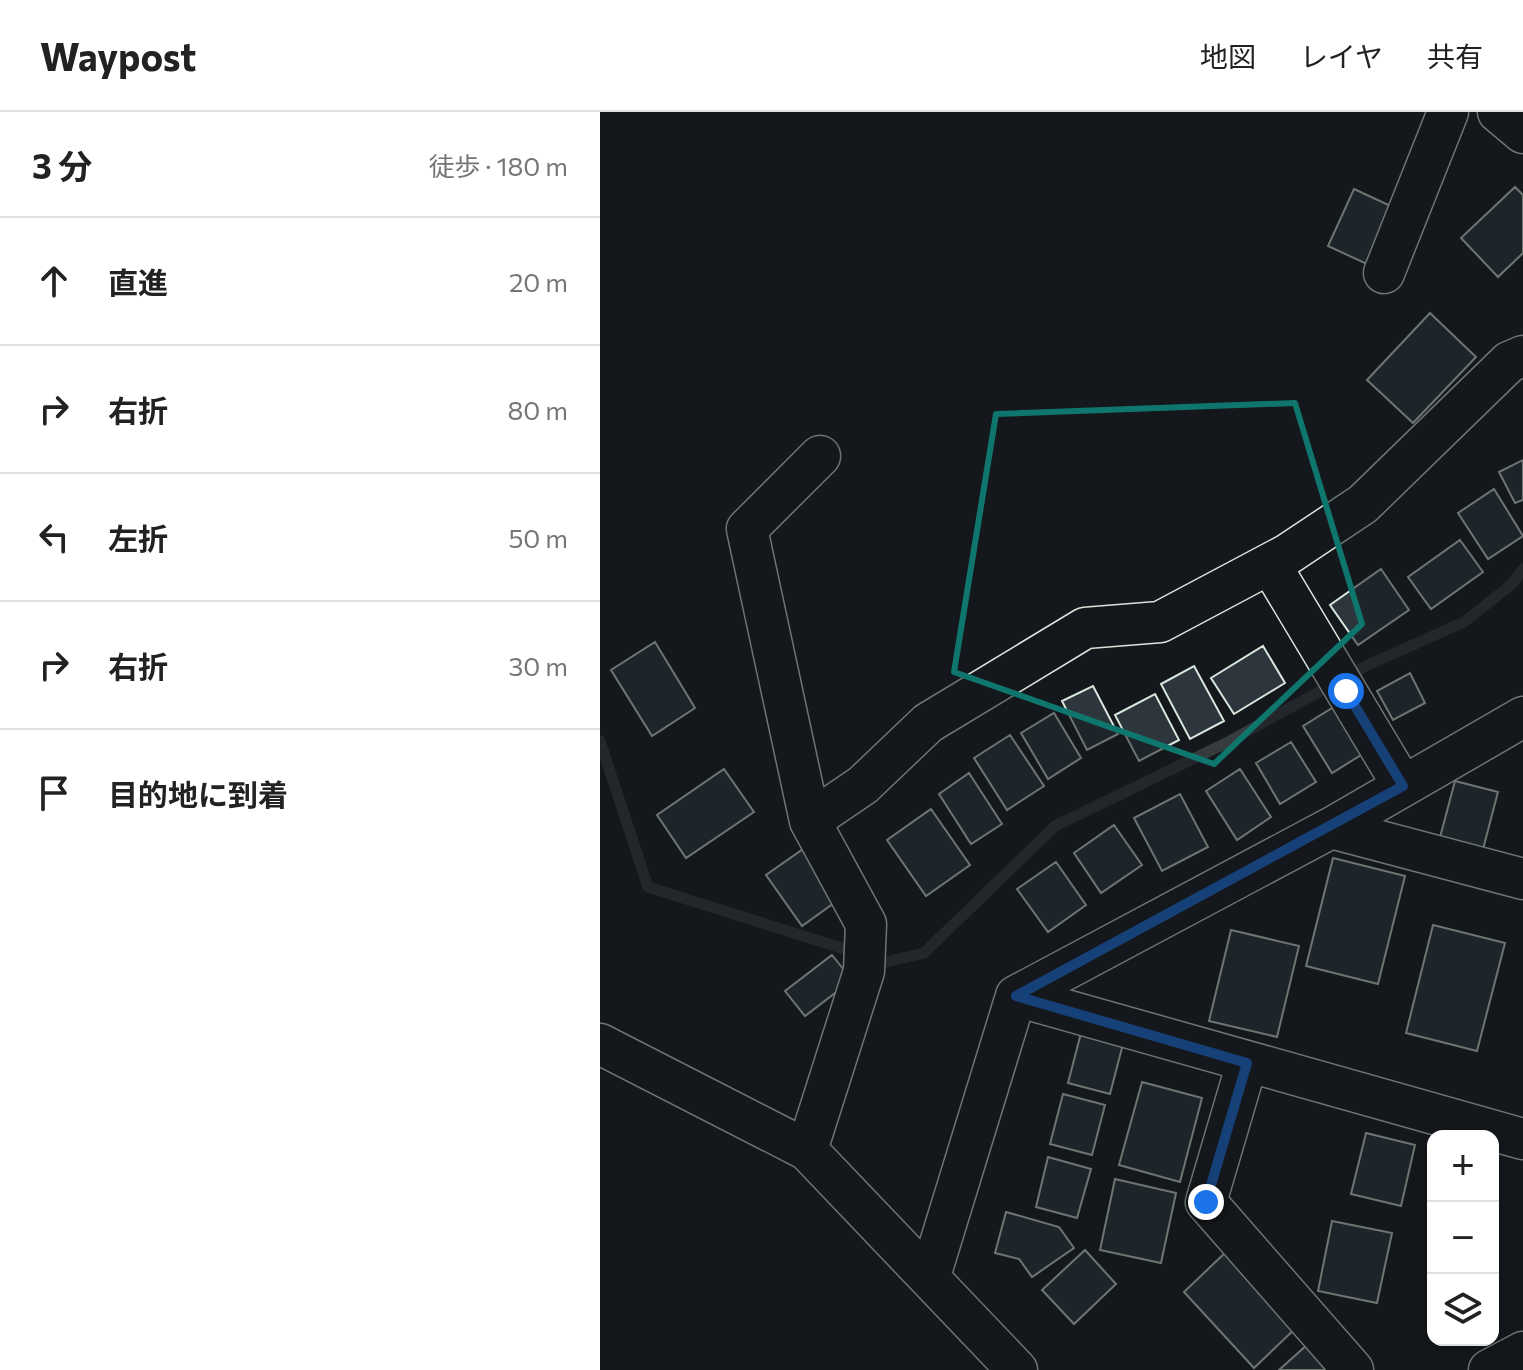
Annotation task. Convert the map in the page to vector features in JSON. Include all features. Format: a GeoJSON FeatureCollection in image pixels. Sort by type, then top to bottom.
{"type":"FeatureCollection","features":[{"type":"Feature","properties":{"kind":"street"},"geometry":{"type":"LineString","coordinates":[[1384,273],[1448,112]]}},
{"type":"Feature","properties":{"kind":"street"},"geometry":{"type":"LineString","coordinates":[[1498,112],[1523,133]]}},
{"type":"Feature","properties":{"kind":"street"},"geometry":{"type":"LineString","coordinates":[[810,821],[863,785],[928,723],[1085,628],[1160,622],[1270,564],[1363,504],[1509,362],[1523,356]]}},
{"type":"Feature","properties":{"kind":"street"},"geometry":{"type":"LineString","coordinates":[[807,1150],[864,971],[866,924],[810,821],[747,529],[820,456]]}},
{"type":"Feature","properties":{"kind":"street"},"geometry":{"type":"LineString","coordinates":[[1270,564],[1403,786]]}},
{"type":"Feature","properties":{"kind":"street"},"geometry":{"type":"LineString","coordinates":[[930,1276],[1016,996],[1331,828],[1523,717]]}},
{"type":"Feature","properties":{"kind":"street"},"geometry":{"type":"LineString","coordinates":[[1331,828],[1523,879]]}},
{"type":"Feature","properties":{"kind":"street"},"geometry":{"type":"LineString","coordinates":[[1016,996],[1523,1139]]}},
{"type":"Feature","properties":{"kind":"street"},"geometry":{"type":"LineString","coordinates":[[600,1044],[807,1150],[1017,1370]]}},
{"type":"Feature","properties":{"kind":"street"},"geometry":{"type":"LineString","coordinates":[[1247,1063],[1206,1202],[1353,1370]]}},
{"type":"Feature","properties":{"kind":"street"},"geometry":{"type":"LineString","coordinates":[[1489,1370],[1523,1352]]}},
{"type":"Feature","properties":{"kind":"highlighted area"},"geometry":{"type":"Polygon","coordinates":[[[1295,403],[1362,624],[1214,764],[954,672],[996,414],[1295,403]]]}},
{"type":"Feature","properties":{"kind":"building"},"geometry":{"type":"Polygon","coordinates":[[[1515,187],[1523,195],[1523,253],[1498,277],[1461,238],[1515,187]]]}},
{"type":"Feature","properties":{"kind":"building"},"geometry":{"type":"Polygon","coordinates":[[[1354,189],[1395,208],[1369,265],[1328,246],[1354,189]]]}},
{"type":"Feature","properties":{"kind":"building"},"geometry":{"type":"Polygon","coordinates":[[[1430,313],[1476,357],[1413,423],[1367,380],[1430,313]]]}},
{"type":"Feature","properties":{"kind":"building"},"geometry":{"type":"Polygon","coordinates":[[[1523,460],[1523,500],[1515,503],[1499,472],[1523,460]]]}},
{"type":"Feature","properties":{"kind":"building"},"geometry":{"type":"Polygon","coordinates":[[[1494,489],[1523,536],[1488,559],[1458,513],[1494,489]]]}},
{"type":"Feature","properties":{"kind":"building"},"geometry":{"type":"Polygon","coordinates":[[[1460,540],[1483,572],[1431,609],[1408,577],[1460,540]]]}},
{"type":"Feature","properties":{"kind":"building"},"geometry":{"type":"Polygon","coordinates":[[[1381,569],[1409,610],[1358,645],[1330,605],[1381,569]]]}},
{"type":"Feature","properties":{"kind":"building"},"geometry":{"type":"Polygon","coordinates":[[[655,642],[695,708],[652,736],[611,670],[655,642]]]}},
{"type":"Feature","properties":{"kind":"building"},"geometry":{"type":"Polygon","coordinates":[[[1263,646],[1285,683],[1234,714],[1211,678],[1263,646]]]}},
{"type":"Feature","properties":{"kind":"building"},"geometry":{"type":"Polygon","coordinates":[[[1194,666],[1224,721],[1190,739],[1161,684],[1194,666]]]}},
{"type":"Feature","properties":{"kind":"building"},"geometry":{"type":"Polygon","coordinates":[[[1410,673],[1425,703],[1393,720],[1377,691],[1410,673]]]}},
{"type":"Feature","properties":{"kind":"building"},"geometry":{"type":"Polygon","coordinates":[[[1093,686],[1118,734],[1087,750],[1062,701],[1093,686]]]}},
{"type":"Feature","properties":{"kind":"building"},"geometry":{"type":"Polygon","coordinates":[[[1155,694],[1179,740],[1139,761],[1115,715],[1155,694]]]}},
{"type":"Feature","properties":{"kind":"building"},"geometry":{"type":"Polygon","coordinates":[[[1337,705],[1366,752],[1332,773],[1303,726],[1337,705]]]}},
{"type":"Feature","properties":{"kind":"building"},"geometry":{"type":"Polygon","coordinates":[[[1054,713],[1081,758],[1048,779],[1021,733],[1054,713]]]}},
{"type":"Feature","properties":{"kind":"building"},"geometry":{"type":"Polygon","coordinates":[[[1010,735],[1044,786],[1007,810],[974,758],[1010,735]]]}},
{"type":"Feature","properties":{"kind":"building"},"geometry":{"type":"Polygon","coordinates":[[[1291,742],[1316,782],[1280,804],[1256,763],[1291,742]]]}},
{"type":"Feature","properties":{"kind":"building"},"geometry":{"type":"Polygon","coordinates":[[[724,769],[754,812],[686,858],[657,815],[724,769]]]}},
{"type":"Feature","properties":{"kind":"building"},"geometry":{"type":"Polygon","coordinates":[[[1240,769],[1271,817],[1237,840],[1206,791],[1240,769]]]}},
{"type":"Feature","properties":{"kind":"building"},"geometry":{"type":"Polygon","coordinates":[[[969,773],[1002,824],[971,844],[939,794],[969,773]]]}},
{"type":"Feature","properties":{"kind":"building"},"geometry":{"type":"Polygon","coordinates":[[[1455,781],[1498,792],[1482,853],[1439,841],[1455,781]]]}},
{"type":"Feature","properties":{"kind":"building"},"geometry":{"type":"Polygon","coordinates":[[[1180,794],[1208,847],[1162,871],[1134,818],[1180,794]]]}},
{"type":"Feature","properties":{"kind":"building"},"geometry":{"type":"Polygon","coordinates":[[[931,809],[970,865],[926,896],[887,840],[931,809]]]}},
{"type":"Feature","properties":{"kind":"building"},"geometry":{"type":"Polygon","coordinates":[[[1114,825],[1142,865],[1101,893],[1074,853],[1114,825]]]}},
{"type":"Feature","properties":{"kind":"building"},"geometry":{"type":"Polygon","coordinates":[[[806,847],[841,898],[802,926],[766,875],[806,847]]]}},
{"type":"Feature","properties":{"kind":"building"},"geometry":{"type":"Polygon","coordinates":[[[1333,858],[1405,876],[1378,984],[1306,966],[1333,858]]]}},
{"type":"Feature","properties":{"kind":"building"},"geometry":{"type":"Polygon","coordinates":[[[1056,862],[1086,905],[1048,932],[1017,889],[1056,862]]]}},
{"type":"Feature","properties":{"kind":"building"},"geometry":{"type":"Polygon","coordinates":[[[1433,925],[1505,943],[1477,1051],[1406,1033],[1433,925]]]}},
{"type":"Feature","properties":{"kind":"building"},"geometry":{"type":"Polygon","coordinates":[[[1231,930],[1299,946],[1277,1037],[1209,1021],[1231,930]]]}},
{"type":"Feature","properties":{"kind":"building"},"geometry":{"type":"Polygon","coordinates":[[[832,955],[852,980],[805,1016],[785,991],[832,955]]]}},
{"type":"Feature","properties":{"kind":"building"},"geometry":{"type":"Polygon","coordinates":[[[1081,1033],[1123,1044],[1110,1094],[1068,1083],[1081,1033]]]}},
{"type":"Feature","properties":{"kind":"building"},"geometry":{"type":"Polygon","coordinates":[[[1142,1082],[1202,1098],[1180,1182],[1119,1165],[1142,1082]]]}},
{"type":"Feature","properties":{"kind":"building"},"geometry":{"type":"Polygon","coordinates":[[[1063,1094],[1105,1105],[1092,1155],[1050,1144],[1063,1094]]]}},
{"type":"Feature","properties":{"kind":"building"},"geometry":{"type":"Polygon","coordinates":[[[1366,1133],[1415,1145],[1401,1206],[1351,1194],[1366,1133]]]}},
{"type":"Feature","properties":{"kind":"building"},"geometry":{"type":"Polygon","coordinates":[[[1048,1157],[1091,1169],[1077,1218],[1036,1207],[1048,1157]]]}},
{"type":"Feature","properties":{"kind":"building"},"geometry":{"type":"Polygon","coordinates":[[[1115,1179],[1176,1193],[1161,1263],[1100,1250],[1115,1179]]]}},
{"type":"Feature","properties":{"kind":"building"},"geometry":{"type":"Polygon","coordinates":[[[1006,1212],[1059,1227],[1074,1248],[1032,1277],[1019,1259],[995,1253],[1006,1212]]]}},
{"type":"Feature","properties":{"kind":"building"},"geometry":{"type":"Polygon","coordinates":[[[1332,1221],[1392,1233],[1377,1303],[1318,1291],[1332,1221]]]}},
{"type":"Feature","properties":{"kind":"building"},"geometry":{"type":"Polygon","coordinates":[[[1085,1250],[1116,1284],[1074,1324],[1042,1290],[1085,1250]]]}},
{"type":"Feature","properties":{"kind":"building"},"geometry":{"type":"Polygon","coordinates":[[[1227,1251],[1298,1326],[1254,1368],[1184,1292],[1227,1251]]]}},
{"type":"Feature","properties":{"kind":"building"},"geometry":{"type":"Polygon","coordinates":[[[1308,1344],[1331,1370],[1279,1370],[1308,1344]]]}},
{"type":"Feature","properties":{"kind":"waterway"},"geometry":{"type":"LineString","coordinates":[[600,741],[648,887],[886,962],[924,953],[1055,826],[1226,743],[1368,665],[1464,622],[1511,585],[1523,569]]}},
{"type":"Feature","properties":{"kind":"route"},"geometry":{"type":"LineString","coordinates":[[1206,1202],[1247,1063],[1016,996],[1331,828],[1403,786],[1346,691]]}}]}
